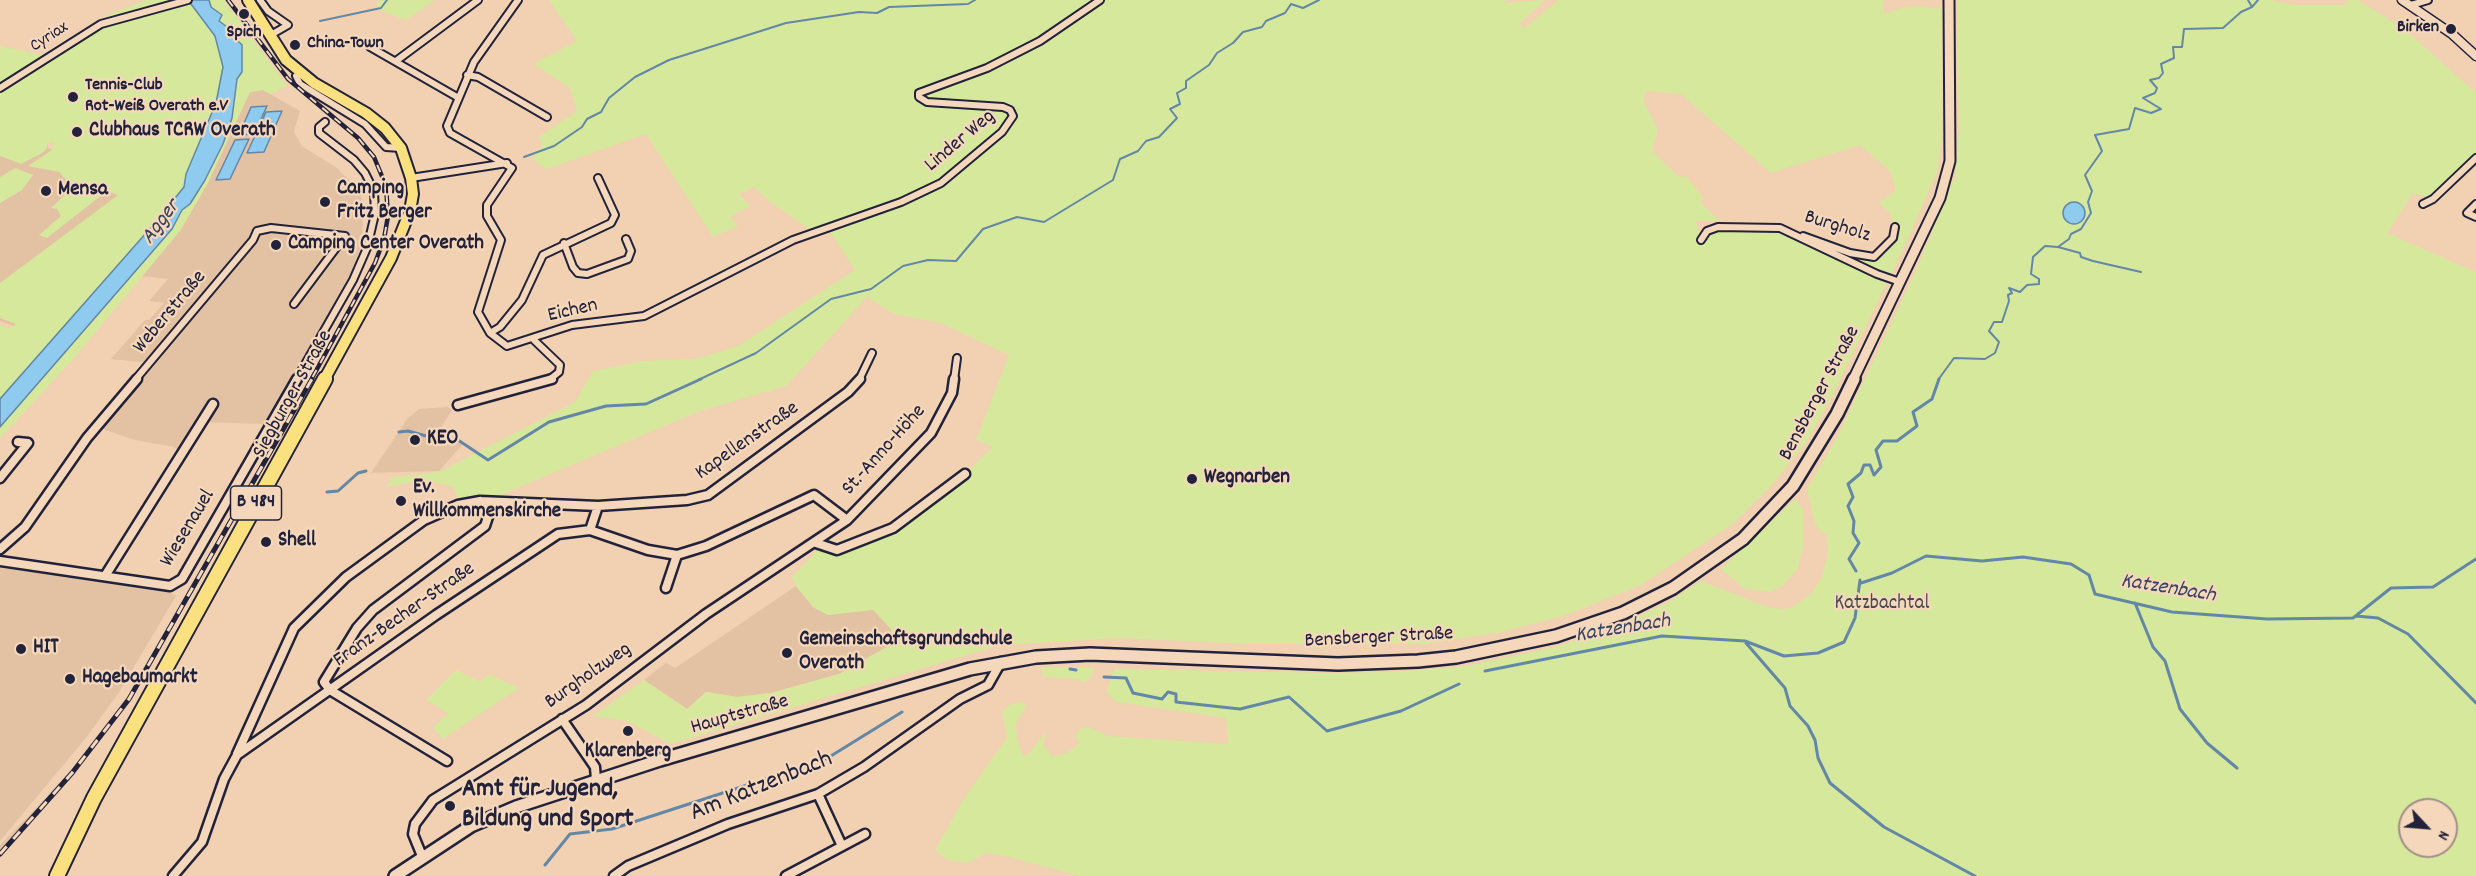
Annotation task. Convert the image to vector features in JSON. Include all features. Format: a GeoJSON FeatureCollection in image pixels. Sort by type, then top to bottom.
{"type":"FeatureCollection","features":[{"type":"Feature","properties":{"kind":"main road","name":"Siegburger Straße"},"geometry":{"type":"LineString","coordinates":[[57,876],[94,798],[391,258],[410,211],[413,194],[411,178],[401,148],[385,128],[366,113],[301,73],[286,60],[248,0]]}},
{"type":"Feature","properties":{"kind":"main road","name":"Bensberger Straße"},"geometry":{"type":"LineString","coordinates":[[1114,654],[1306,663],[1418,661],[1456,657],[1538,640],[1623,613],[1702,570],[1743,539],[1782,501],[1812,459],[1837,414],[1940,198],[1950,161],[1949,0]]}},
{"type":"Feature","properties":{"kind":"main road","name":"Hauptstraße"},"geometry":{"type":"LineString","coordinates":[[395,876],[422,856],[490,817],[596,780],[939,676],[1001,662],[1066,655],[1114,654]]}},
{"type":"Feature","properties":{"kind":"street","name":"Cyriax"},"geometry":{"type":"LineString","coordinates":[[0,88],[101,24],[163,9],[188,0]]}},
{"type":"Feature","properties":{"kind":"street"},"geometry":{"type":"LineString","coordinates":[[260,0],[268,11],[288,25],[269,36]]}},
{"type":"Feature","properties":{"kind":"street"},"geometry":{"type":"LineString","coordinates":[[396,61],[478,0]]}},
{"type":"Feature","properties":{"kind":"street"},"geometry":{"type":"LineString","coordinates":[[518,0],[467,75],[457,97],[448,130],[480,152],[505,162],[512,168],[490,198],[486,211],[501,240],[479,304],[480,319],[490,333],[500,327],[522,300],[543,255],[564,243],[605,227],[615,215],[598,178]]}},
{"type":"Feature","properties":{"kind":"street","name":"Linder Weg"},"geometry":{"type":"LineString","coordinates":[[840,224],[915,197],[941,183],[978,154],[1013,119],[1012,113],[1003,107],[927,102],[919,97],[922,90],[967,76],[1040,41],[1100,0]]}},
{"type":"Feature","properties":{"kind":"street"},"geometry":{"type":"LineString","coordinates":[[2402,0],[2452,34],[2476,56]]}},
{"type":"Feature","properties":{"kind":"street"},"geometry":{"type":"LineString","coordinates":[[2411,5],[2428,0]]}},
{"type":"Feature","properties":{"kind":"street"},"geometry":{"type":"LineString","coordinates":[[370,47],[457,97]]}},
{"type":"Feature","properties":{"kind":"street"},"geometry":{"type":"LineString","coordinates":[[301,73],[296,76],[300,84],[346,111],[373,131],[386,147],[401,148]]}},
{"type":"Feature","properties":{"kind":"street"},"geometry":{"type":"LineString","coordinates":[[467,75],[478,77],[547,117]]}},
{"type":"Feature","properties":{"kind":"street"},"geometry":{"type":"LineString","coordinates":[[338,116],[346,111]]}},
{"type":"Feature","properties":{"kind":"street","name":"Wiesenauel"},"geometry":{"type":"LineString","coordinates":[[0,561],[170,586],[182,579],[361,264],[375,214],[374,191],[365,172],[354,160],[319,133],[319,127],[325,122]]}},
{"type":"Feature","properties":{"kind":"street"},"geometry":{"type":"LineString","coordinates":[[2423,204],[2433,199],[2476,158]]}},
{"type":"Feature","properties":{"kind":"street"},"geometry":{"type":"LineString","coordinates":[[411,178],[505,162]]}},
{"type":"Feature","properties":{"kind":"street"},"geometry":{"type":"LineString","coordinates":[[2476,204],[2467,213],[2476,217]]}},
{"type":"Feature","properties":{"kind":"street","name":"Eichen"},"geometry":{"type":"LineString","coordinates":[[490,333],[507,346],[534,340],[572,326],[644,316],[793,240],[840,224]]}},
{"type":"Feature","properties":{"kind":"street","name":"Burgholz"},"geometry":{"type":"LineString","coordinates":[[1701,240],[1707,231],[1718,227],[1767,226],[1788,230],[1850,253],[1874,257],[1893,238],[1895,227]]}},
{"type":"Feature","properties":{"kind":"street","name":"Weberstraße"},"geometry":{"type":"LineString","coordinates":[[0,549],[25,527],[87,438],[254,240],[257,231],[272,228],[345,236],[294,304]]}},
{"type":"Feature","properties":{"kind":"street","name":"Burgholz"},"geometry":{"type":"LineString","coordinates":[[1788,230],[1821,249],[1900,282]]}},
{"type":"Feature","properties":{"kind":"street"},"geometry":{"type":"LineString","coordinates":[[564,243],[573,267],[578,273],[587,274],[628,259],[632,251],[626,239]]}},
{"type":"Feature","properties":{"kind":"street"},"geometry":{"type":"LineString","coordinates":[[458,405],[546,382],[553,378],[560,372],[560,365],[534,340]]}},
{"type":"Feature","properties":{"kind":"street","name":"Kapellenstraße"},"geometry":{"type":"LineString","coordinates":[[173,876],[202,842],[224,779],[237,755],[286,641],[305,614],[346,577],[424,520],[458,505],[480,501],[598,506],[687,500],[708,495],[848,392],[858,382],[872,353]]}},
{"type":"Feature","properties":{"kind":"street","name":"St.-Anno-Höhe"},"geometry":{"type":"LineString","coordinates":[[590,530],[648,550],[676,555],[706,546],[814,495],[847,520],[931,433],[952,393],[957,358]]}},
{"type":"Feature","properties":{"kind":"street"},"geometry":{"type":"LineString","coordinates":[[105,576],[213,404]]}},
{"type":"Feature","properties":{"kind":"street"},"geometry":{"type":"LineString","coordinates":[[0,478],[28,443],[18,442]]}},
{"type":"Feature","properties":{"kind":"street"},"geometry":{"type":"LineString","coordinates":[[816,543],[837,550],[893,528],[965,474]]}},
{"type":"Feature","properties":{"kind":"street"},"geometry":{"type":"LineString","coordinates":[[237,755],[330,690],[324,682],[357,628],[373,610],[485,526],[488,517],[480,501]]}},
{"type":"Feature","properties":{"kind":"street"},"geometry":{"type":"LineString","coordinates":[[590,530],[598,506]]}},
{"type":"Feature","properties":{"kind":"street","name":"Burgholzweg"},"geometry":{"type":"LineString","coordinates":[[422,856],[413,834],[415,824],[425,807],[616,683],[706,615],[847,520]]}},
{"type":"Feature","properties":{"kind":"street","name":"Franz-Becher-Straße"},"geometry":{"type":"LineString","coordinates":[[447,761],[330,690],[537,546],[558,534],[590,530]]}},
{"type":"Feature","properties":{"kind":"street"},"geometry":{"type":"LineString","coordinates":[[666,588],[676,555]]}},
{"type":"Feature","properties":{"kind":"street","name":"Am Katzenbach"},"geometry":{"type":"LineString","coordinates":[[614,876],[628,866],[728,824],[818,794],[864,767],[960,699],[988,685],[1001,662]]}},
{"type":"Feature","properties":{"kind":"street"},"geometry":{"type":"LineString","coordinates":[[562,719],[595,767],[596,780]]}},
{"type":"Feature","properties":{"kind":"street"},"geometry":{"type":"LineString","coordinates":[[818,794],[842,846]]}},
{"type":"Feature","properties":{"kind":"street"},"geometry":{"type":"LineString","coordinates":[[786,876],[865,834]]}},
{"type":"Feature","properties":{"kind":"shaded area"},"geometry":{"type":"Polygon","coordinates":[[[263,90],[300,111],[294,132],[302,146],[337,168],[361,192],[363,225],[360,249],[350,274],[269,424],[196,422],[178,450],[174,447],[135,440],[96,427],[148,363],[111,359],[145,320],[149,320],[164,303],[149,301],[168,279],[132,275],[194,198],[198,200],[250,92],[263,90]]]}},
{"type":"Feature","properties":{"kind":"shaded area"},"geometry":{"type":"Polygon","coordinates":[[[47,144],[48,148],[68,155],[140,169],[34,333],[0,321],[0,155],[47,144]]]}},
{"type":"Feature","properties":{"kind":"shaded area","name":"KEO"},"geometry":{"type":"Polygon","coordinates":[[[448,407],[452,410],[434,438],[451,442],[458,440],[462,445],[439,471],[371,473],[408,418],[419,409],[448,407]]]}},
{"type":"Feature","properties":{"kind":"shaded area"},"geometry":{"type":"Polygon","coordinates":[[[0,568],[163,588],[176,596],[118,694],[85,739],[0,841],[0,568]]]}},
{"type":"Feature","properties":{"kind":"shaded area","name":"Gemeinschaftsgrundschule Overath"},"geometry":{"type":"Polygon","coordinates":[[[796,586],[813,607],[828,615],[873,609],[891,629],[894,643],[839,674],[771,693],[737,697],[706,692],[687,709],[644,680],[666,663],[675,668],[796,586]]]}},
{"type":"Feature","properties":{"kind":"shaded area"},"geometry":{"type":"Polygon","coordinates":[[[46,798],[50,799],[0,858],[0,845],[46,798]]]}},
{"type":"Feature","properties":{"kind":"green space"},"geometry":{"type":"Polygon","coordinates":[[[145,0],[224,0],[287,86],[271,94],[263,90],[250,92],[208,183],[180,231],[75,357],[0,438],[0,325],[10,328],[16,324],[0,318],[0,283],[118,195],[107,191],[47,238],[39,235],[61,216],[57,209],[51,208],[67,193],[67,181],[59,172],[28,166],[52,150],[54,142],[47,144],[47,148],[42,153],[21,164],[0,156],[0,90],[103,24],[159,12],[185,2],[128,13],[93,26],[0,85],[0,46],[43,55],[109,15],[145,0]]]}},
{"type":"Feature","properties":{"kind":"green space"},"geometry":{"type":"Polygon","coordinates":[[[381,0],[435,0],[406,20],[381,11],[376,4],[381,0]]]}},
{"type":"Feature","properties":{"kind":"green space"},"geometry":{"type":"Polygon","coordinates":[[[549,0],[1508,0],[1502,3],[1544,1],[1519,24],[1524,28],[1559,0],[1883,0],[1884,14],[1901,8],[1919,6],[1941,9],[1941,143],[1937,172],[1903,250],[1828,404],[1805,444],[1771,486],[1734,523],[1641,585],[1563,616],[1501,632],[1425,644],[1249,644],[1120,638],[1000,645],[671,744],[627,721],[593,716],[644,680],[687,709],[706,692],[737,697],[771,693],[839,674],[894,643],[891,629],[873,610],[828,615],[813,607],[796,586],[792,577],[819,549],[855,536],[868,538],[893,528],[965,474],[993,447],[976,440],[1009,355],[941,323],[894,314],[867,297],[786,386],[700,411],[498,496],[468,496],[458,499],[454,487],[423,480],[386,487],[393,477],[439,472],[575,402],[593,371],[643,361],[695,359],[738,346],[855,270],[827,227],[812,231],[769,201],[754,187],[739,194],[750,206],[730,217],[738,226],[713,237],[646,134],[547,169],[532,159],[542,145],[539,137],[577,111],[570,88],[533,64],[577,41],[549,0]],[[1645,91],[1644,102],[1658,130],[1652,151],[1678,176],[1687,177],[1704,199],[1699,202],[1720,221],[1696,221],[1701,239],[1703,235],[1718,227],[1767,227],[1874,257],[1884,249],[1895,227],[1889,212],[1879,203],[1896,190],[1890,171],[1860,145],[1771,173],[1681,94],[1645,91]]]}},
{"type":"Feature","properties":{"kind":"green space","name":"Katzbachtal"},"geometry":{"type":"Polygon","coordinates":[[[1957,0],[2271,0],[2294,5],[2345,5],[2349,0],[2358,0],[2403,28],[2476,93],[2476,158],[2433,199],[2413,193],[2387,233],[2476,272],[2476,876],[1080,876],[986,853],[967,863],[948,860],[935,850],[963,800],[1007,738],[1002,711],[1013,703],[1024,702],[1026,707],[1016,723],[1017,739],[1023,755],[1028,755],[1046,731],[1043,746],[1053,756],[1065,754],[1078,745],[1079,741],[1075,736],[1080,729],[1088,727],[1108,736],[1228,744],[1226,718],[1116,702],[1106,692],[1114,669],[1330,673],[1393,672],[1468,666],[1559,646],[1616,627],[1667,603],[1701,581],[1770,608],[1785,609],[1795,606],[1812,593],[1822,576],[1828,554],[1827,535],[1819,530],[1815,523],[1807,489],[1839,434],[1915,273],[1955,177],[1959,130],[1957,0]]]}},
{"type":"Feature","properties":{"kind":"green space"},"geometry":{"type":"Polygon","coordinates":[[[15,168],[33,175],[22,190],[0,203],[0,177],[15,168]]]}},
{"type":"Feature","properties":{"kind":"green space"},"geometry":{"type":"Polygon","coordinates":[[[1795,499],[1803,509],[1803,547],[1798,568],[1783,586],[1768,592],[1745,589],[1721,569],[1795,499]]]}},
{"type":"Feature","properties":{"kind":"green space"},"geometry":{"type":"Polygon","coordinates":[[[1042,667],[1094,668],[1091,678],[1083,682],[1075,679],[1043,677],[1042,667]]]}},
{"type":"Feature","properties":{"kind":"green space"},"geometry":{"type":"Polygon","coordinates":[[[456,670],[480,682],[488,674],[519,688],[443,739],[433,728],[448,713],[426,700],[456,670]]]}},
{"type":"Feature","properties":{"kind":"water","name":"Agger"},"geometry":{"type":"Polygon","coordinates":[[[184,0],[209,0],[211,7],[222,15],[219,21],[230,29],[230,33],[242,45],[242,72],[237,79],[232,118],[223,144],[205,180],[190,204],[182,210],[172,229],[0,427],[0,399],[184,187],[186,174],[216,103],[223,67],[215,36],[191,4],[184,0]]]}},
{"type":"Feature","properties":{"kind":"water"},"geometry":{"type":"Polygon","coordinates":[[[267,106],[254,134],[239,135],[251,107],[267,106]]]}},
{"type":"Feature","properties":{"kind":"water"},"geometry":{"type":"Polygon","coordinates":[[[282,111],[264,152],[247,153],[266,112],[282,111]]]}},
{"type":"Feature","properties":{"kind":"water"},"geometry":{"type":"Polygon","coordinates":[[[249,139],[230,179],[216,180],[235,140],[249,139]]]}},
{"type":"Feature","properties":{"kind":"water"},"geometry":{"type":"Polygon","coordinates":[[[2074,202],[2082,205],[2085,213],[2082,221],[2074,224],[2066,221],[2063,213],[2066,205],[2074,202]]]}},
{"type":"Feature","properties":{"kind":"waterway"},"geometry":{"type":"LineString","coordinates":[[320,21],[381,8],[387,0]]}},
{"type":"Feature","properties":{"kind":"waterway"},"geometry":{"type":"LineString","coordinates":[[524,157],[554,146],[582,127],[587,119],[601,112],[609,98],[635,77],[669,60],[786,23],[859,12],[877,13],[889,7],[968,4],[975,0]]}},
{"type":"Feature","properties":{"kind":"waterway"},"geometry":{"type":"LineString","coordinates":[[698,380],[756,353],[831,299],[871,289],[903,266],[928,260],[956,261],[983,229],[1017,217],[1044,222],[1113,180],[1120,159],[1138,151],[1146,141],[1159,137],[1177,118],[1170,109],[1180,104],[1177,93],[1186,88],[1186,81],[1209,65],[1217,53],[1233,43],[1243,32],[1262,27],[1266,21],[1285,13],[1291,4],[1303,8],[1319,0]]}},
{"type":"Feature","properties":{"kind":"waterway","name":"Katzenbach"},"geometry":{"type":"LineString","coordinates":[[2248,0],[2252,7]]}},
{"type":"Feature","properties":{"kind":"waterway"},"geometry":{"type":"LineString","coordinates":[[2252,7],[2258,0]]}},
{"type":"Feature","properties":{"kind":"waterway","name":"Katzenbach"},"geometry":{"type":"LineString","coordinates":[[2058,247],[2069,239],[2071,234],[2081,229],[2091,213],[2088,202],[2092,191],[2085,175],[2102,151],[2095,135],[2129,129],[2135,108],[2151,113],[2161,109],[2143,98],[2155,93],[2157,88],[2150,80],[2159,78],[2163,73],[2161,64],[2174,58],[2173,47],[2182,47],[2184,29],[2223,28],[2241,12],[2252,7]]}},
{"type":"Feature","properties":{"kind":"waterway","name":"Katzenbach"},"geometry":{"type":"LineString","coordinates":[[1938,380],[1954,358],[1985,359],[1995,353],[1999,342],[1989,331],[1994,322],[2002,322],[2009,301],[2008,295],[2012,293],[2009,288],[2020,292],[2027,285],[2039,284],[2039,279],[2031,274],[2033,257],[2045,246],[2058,247]]}},
{"type":"Feature","properties":{"kind":"waterway"},"geometry":{"type":"LineString","coordinates":[[2058,247],[2080,253],[2081,257],[2093,261],[2141,272]]}},
{"type":"Feature","properties":{"kind":"waterway"},"geometry":{"type":"LineString","coordinates":[[399,432],[408,431],[441,440],[458,440],[488,460],[549,422],[606,406],[646,404],[701,379]]}},
{"type":"Feature","properties":{"kind":"waterway","name":"Katzenbach"},"geometry":{"type":"LineString","coordinates":[[1856,571],[1849,559],[1859,543],[1853,533],[1854,521],[1848,506],[1853,497],[1848,484],[1861,473],[1864,465],[1870,465],[1874,475],[1881,467],[1876,450],[1883,441],[1897,441],[1917,426],[1913,412],[1932,399],[1939,379]]}},
{"type":"Feature","properties":{"kind":"waterway"},"geometry":{"type":"LineString","coordinates":[[327,492],[338,491],[358,473],[366,471]]}},
{"type":"Feature","properties":{"kind":"waterway","name":"Katzenbach"},"geometry":{"type":"LineString","coordinates":[[1861,583],[1892,573],[1926,556],[1982,561],[2023,557],[2071,564],[2089,575],[2095,594],[2135,603]]}},
{"type":"Feature","properties":{"kind":"waterway","name":"Katzenbach"},"geometry":{"type":"LineString","coordinates":[[2135,603],[2172,612],[2267,619],[2353,618],[2391,588],[2433,587],[2476,559]]}},
{"type":"Feature","properties":{"kind":"waterway","name":"Katzenbach"},"geometry":{"type":"LineString","coordinates":[[1485,671],[1662,636],[1745,641],[1784,656],[1818,653],[1844,642],[1855,618],[1860,580]]}},
{"type":"Feature","properties":{"kind":"waterway"},"geometry":{"type":"LineString","coordinates":[[2135,603],[2153,647],[2165,661],[2180,709],[2207,743],[2237,768]]}},
{"type":"Feature","properties":{"kind":"waterway"},"geometry":{"type":"LineString","coordinates":[[2356,616],[2378,618],[2408,634],[2476,703]]}},
{"type":"Feature","properties":{"kind":"waterway"},"geometry":{"type":"LineString","coordinates":[[1746,643],[1785,688],[1790,706],[1808,726],[1815,740],[1818,758],[1830,783],[1884,827],[1975,876]]}},
{"type":"Feature","properties":{"kind":"waterway","name":"Katzenbach"},"geometry":{"type":"LineString","coordinates":[[1070,669],[1076,670]]}},
{"type":"Feature","properties":{"kind":"waterway","name":"Katzenbach"},"geometry":{"type":"LineString","coordinates":[[1104,677],[1126,678],[1133,693],[1162,699],[1168,692],[1176,694],[1176,702],[1240,709],[1289,697],[1327,731],[1401,711],[1459,684]]}},
{"type":"Feature","properties":{"kind":"waterway","name":"Katzenbach"},"geometry":{"type":"LineString","coordinates":[[826,759],[902,712]]}},
{"type":"Feature","properties":{"kind":"waterway","name":"Katzenbach"},"geometry":{"type":"LineString","coordinates":[[545,865],[570,834],[612,829],[778,775]]}},
{"type":"Feature","properties":{"kind":"railway"},"geometry":{"type":"LineString","coordinates":[[228,0],[288,79],[358,138],[374,157],[386,186],[388,216],[384,239],[375,263],[311,380]]}},
{"type":"Feature","properties":{"kind":"railway"},"geometry":{"type":"LineString","coordinates":[[0,854],[72,773],[129,699],[312,379]]}},
{"type":"Feature","properties":{"kind":"place","name":"Spich"},"geometry":{"type":"Point","coordinates":[244,14]}},
{"type":"Feature","properties":{"kind":"place","name":"Birken"},"geometry":{"type":"Point","coordinates":[2451,29]}},
{"type":"Feature","properties":{"kind":"place","name":"China-Town"},"geometry":{"type":"Point","coordinates":[295,45]}},
{"type":"Feature","properties":{"kind":"place","name":"Tennis-Club Rot-Weiß Overath e.V"},"geometry":{"type":"Point","coordinates":[73,97]}},
{"type":"Feature","properties":{"kind":"place","name":"Clubhaus TCRW Overath"},"geometry":{"type":"Point","coordinates":[77,132]}},
{"type":"Feature","properties":{"kind":"place","name":"Mensa"},"geometry":{"type":"Point","coordinates":[46,191]}},
{"type":"Feature","properties":{"kind":"place","name":"Camping Fritz Berger"},"geometry":{"type":"Point","coordinates":[325,202]}},
{"type":"Feature","properties":{"kind":"place","name":"Camping Center Overath"},"geometry":{"type":"Point","coordinates":[276,245]}},
{"type":"Feature","properties":{"kind":"place","name":"KEO"},"geometry":{"type":"Point","coordinates":[415,440]}},
{"type":"Feature","properties":{"kind":"place","name":"Wegnarben"},"geometry":{"type":"Point","coordinates":[1192,479]}},
{"type":"Feature","properties":{"kind":"place","name":"Ev. Willkommenskirche"},"geometry":{"type":"Point","coordinates":[401,501]}},
{"type":"Feature","properties":{"kind":"place","name":"Shell"},"geometry":{"type":"Point","coordinates":[266,542]}},
{"type":"Feature","properties":{"kind":"place","name":"HIT"},"geometry":{"type":"Point","coordinates":[21,649]}},
{"type":"Feature","properties":{"kind":"place","name":"Gemeinschaftsgrundschule Overath"},"geometry":{"type":"Point","coordinates":[787,653]}},
{"type":"Feature","properties":{"kind":"place","name":"Hagebaumarkt"},"geometry":{"type":"Point","coordinates":[70,679]}},
{"type":"Feature","properties":{"kind":"place","name":"Klarenberg"},"geometry":{"type":"Point","coordinates":[628,731]}},
{"type":"Feature","properties":{"kind":"place","name":"Amt für Jugend, Bildung und Sport"},"geometry":{"type":"Point","coordinates":[450,806]}}]}
